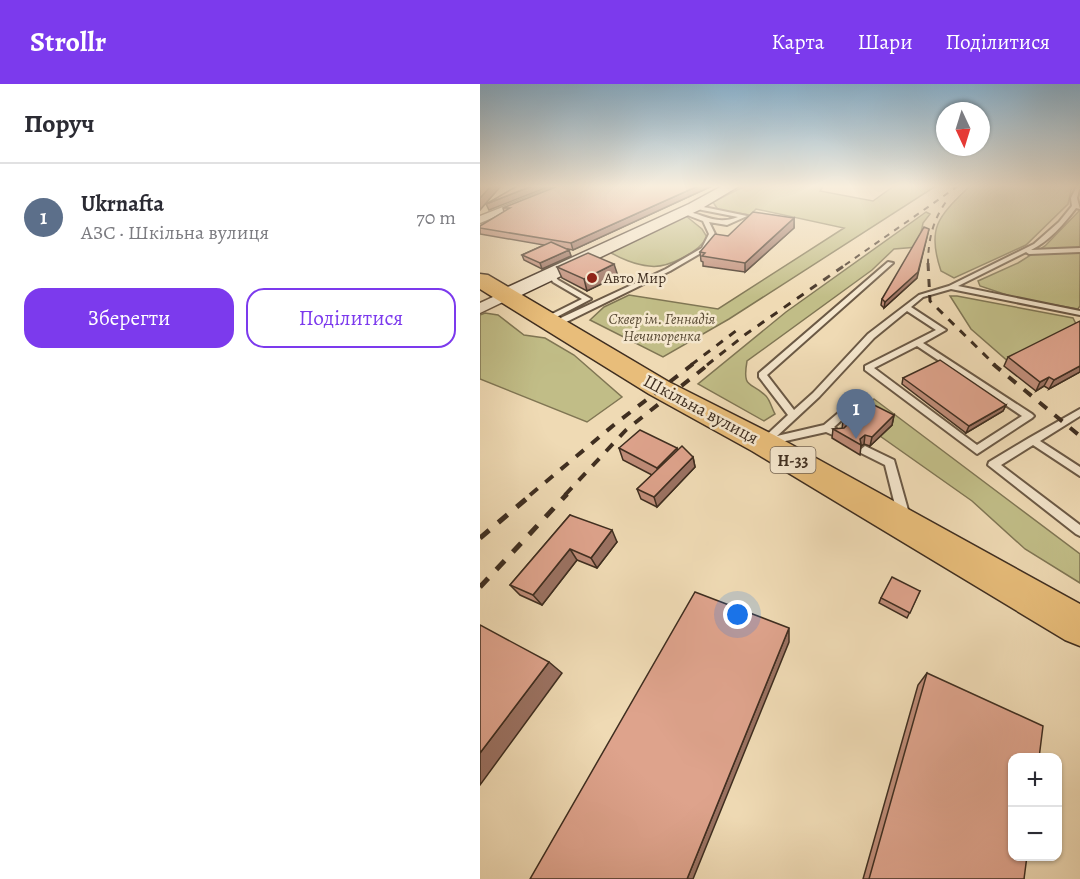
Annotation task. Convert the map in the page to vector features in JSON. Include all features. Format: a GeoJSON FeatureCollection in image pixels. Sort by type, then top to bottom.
{"type":"FeatureCollection","features":[{"type":"Feature","properties":{"kind":"main road","name":"Шкільна вулиця"},"geometry":{"type":"LineString","coordinates":[[489,294],[551,322],[659,388],[763,443],[1080,626]]}},
{"type":"Feature","properties":{"kind":"street"},"geometry":{"type":"LineString","coordinates":[[489,294],[551,273],[670,223]]}},
{"type":"Feature","properties":{"kind":"lane"},"geometry":{"type":"LineString","coordinates":[[551,322],[668,270],[704,249],[712,234],[703,223]]}},
{"type":"Feature","properties":{"kind":"lane"},"geometry":{"type":"LineString","coordinates":[[763,443],[871,336],[921,296],[951,287],[1023,252],[1036,245],[1061,223]]}},
{"type":"Feature","properties":{"kind":"lane"},"geometry":{"type":"LineString","coordinates":[[1023,252],[1080,250]]}},
{"type":"Feature","properties":{"kind":"lane"},"geometry":{"type":"LineString","coordinates":[[793,415],[762,375],[890,262]]}},
{"type":"Feature","properties":{"kind":"lane"},"geometry":{"type":"LineString","coordinates":[[551,273],[555,281],[586,299],[551,322]]}},
{"type":"Feature","properties":{"kind":"lane"},"geometry":{"type":"LineString","coordinates":[[951,287],[1080,313]]}},
{"type":"Feature","properties":{"kind":"lane"},"geometry":{"type":"LineString","coordinates":[[907,308],[942,330],[868,368],[977,450],[1029,416],[917,343]]}},
{"type":"Feature","properties":{"kind":"lane"},"geometry":{"type":"LineString","coordinates":[[763,443],[827,428],[852,406]]}},
{"type":"Feature","properties":{"kind":"lane"},"geometry":{"type":"LineString","coordinates":[[1080,412],[993,465],[1080,531]]}},
{"type":"Feature","properties":{"kind":"lane"},"geometry":{"type":"LineString","coordinates":[[827,428],[838,434]]}},
{"type":"Feature","properties":{"kind":"lane"},"geometry":{"type":"LineString","coordinates":[[1032,440],[1080,472]]}},
{"type":"Feature","properties":{"kind":"lane"},"geometry":{"type":"LineString","coordinates":[[866,450],[890,464],[905,525]]}},
{"type":"Feature","properties":{"kind":"green space"},"geometry":{"type":"Polygon","coordinates":[[[670,223],[695,223],[707,237],[690,254],[665,265],[639,264],[608,251],[670,223]]]}},
{"type":"Feature","properties":{"kind":"green space","name":"Сквер ім. Геннадія Нечипоренка"},"geometry":{"type":"Polygon","coordinates":[[[821,223],[878,223],[729,319],[663,357],[590,320],[604,307],[629,295],[718,309],[844,228],[821,223]]]}},
{"type":"Feature","properties":{"kind":"green space"},"geometry":{"type":"Polygon","coordinates":[[[910,223],[923,223],[918,247],[894,249],[872,270],[747,361],[747,381],[766,396],[775,414],[764,421],[698,384],[786,312],[910,223]]]}},
{"type":"Feature","properties":{"kind":"green space"},"geometry":{"type":"Polygon","coordinates":[[[938,223],[1048,223],[1026,245],[954,278],[941,271],[935,233],[938,223]]]}},
{"type":"Feature","properties":{"kind":"green space"},"geometry":{"type":"Polygon","coordinates":[[[1067,223],[1080,223],[1080,306],[1078,309],[1016,298],[980,286],[978,281],[1018,263],[1045,246],[1067,223]]]}},
{"type":"Feature","properties":{"kind":"green space"},"geometry":{"type":"Polygon","coordinates":[[[950,296],[1073,318],[1078,328],[1010,363],[971,329],[950,296]]]}},
{"type":"Feature","properties":{"kind":"green space"},"geometry":{"type":"Polygon","coordinates":[[[485,313],[498,315],[524,335],[545,338],[574,355],[622,397],[587,422],[480,379],[480,315],[485,313]]]}},
{"type":"Feature","properties":{"kind":"green space"},"geometry":{"type":"Polygon","coordinates":[[[874,399],[1080,554],[1080,583],[1025,549],[972,501],[880,436],[864,410],[874,399]]]}},
{"type":"Feature","properties":{"kind":"building"},"geometry":{"type":"Polygon","coordinates":[[[485,223],[615,223],[571,243],[480,228],[485,223]]]}},
{"type":"Feature","properties":{"kind":"building"},"geometry":{"type":"Polygon","coordinates":[[[741,223],[788,223],[745,263],[702,256],[705,253],[700,252],[715,234],[728,236],[741,223]]]}},
{"type":"Feature","properties":{"kind":"building"},"geometry":{"type":"Polygon","coordinates":[[[924,227],[929,229],[918,272],[885,302],[882,299],[924,227]]]}},
{"type":"Feature","properties":{"kind":"building"},"geometry":{"type":"Polygon","coordinates":[[[551,242],[569,250],[540,263],[522,255],[551,242]]]}},
{"type":"Feature","properties":{"kind":"building"},"geometry":{"type":"Polygon","coordinates":[[[588,253],[614,264],[584,279],[557,267],[588,253]]]}},
{"type":"Feature","properties":{"kind":"building"},"geometry":{"type":"Polygon","coordinates":[[[1080,321],[1080,366],[1054,380],[1049,377],[1040,382],[1008,357],[1080,321]]]}},
{"type":"Feature","properties":{"kind":"building"},"geometry":{"type":"Polygon","coordinates":[[[940,360],[1006,405],[969,426],[903,378],[940,360]]]}},
{"type":"Feature","properties":{"kind":"building"},"geometry":{"type":"Polygon","coordinates":[[[866,401],[894,415],[872,437],[865,435],[860,439],[861,445],[833,429],[844,428],[847,425],[843,421],[866,401]]]}},
{"type":"Feature","properties":{"kind":"building"},"geometry":{"type":"Polygon","coordinates":[[[640,430],[677,448],[657,468],[619,448],[640,430]]]}},
{"type":"Feature","properties":{"kind":"building"},"geometry":{"type":"Polygon","coordinates":[[[682,446],[693,457],[654,497],[637,489],[682,446]]]}},
{"type":"Feature","properties":{"kind":"building"},"geometry":{"type":"Polygon","coordinates":[[[570,515],[612,530],[591,558],[570,549],[533,595],[510,585],[570,515]]]}},
{"type":"Feature","properties":{"kind":"building"},"geometry":{"type":"Polygon","coordinates":[[[892,577],[920,591],[910,613],[881,598],[892,577]]]}},
{"type":"Feature","properties":{"kind":"building"},"geometry":{"type":"Polygon","coordinates":[[[695,592],[789,628],[687,879],[530,879],[695,592]]]}},
{"type":"Feature","properties":{"kind":"building"},"geometry":{"type":"Polygon","coordinates":[[[480,625],[549,662],[480,753],[480,625]]]}},
{"type":"Feature","properties":{"kind":"building"},"geometry":{"type":"Polygon","coordinates":[[[927,673],[1043,726],[1040,753],[1008,753],[1008,861],[1026,861],[1024,879],[869,879],[927,673]]]}},
{"type":"Feature","properties":{"kind":"railway"},"geometry":{"type":"LineString","coordinates":[[845,265],[905,223]]}},
{"type":"Feature","properties":{"kind":"railway"},"geometry":{"type":"LineString","coordinates":[[928,264],[929,247],[935,223]]}},
{"type":"Feature","properties":{"kind":"railway"},"geometry":{"type":"LineString","coordinates":[[707,365],[746,334],[848,263]]}},
{"type":"Feature","properties":{"kind":"railway"},"geometry":{"type":"LineString","coordinates":[[928,264],[930,301],[995,365]]}},
{"type":"Feature","properties":{"kind":"railway"},"geometry":{"type":"LineString","coordinates":[[691,365],[741,327]]}},
{"type":"Feature","properties":{"kind":"railway"},"geometry":{"type":"LineString","coordinates":[[530,495],[615,424],[693,364]]}},
{"type":"Feature","properties":{"kind":"railway"},"geometry":{"type":"LineString","coordinates":[[565,495],[626,430],[709,364]]}},
{"type":"Feature","properties":{"kind":"railway"},"geometry":{"type":"LineString","coordinates":[[993,364],[1080,436]]}},
{"type":"Feature","properties":{"kind":"railway"},"geometry":{"type":"LineString","coordinates":[[480,538],[532,494]]}},
{"type":"Feature","properties":{"kind":"railway"},"geometry":{"type":"LineString","coordinates":[[480,587],[567,494]]}},
{"type":"Feature","properties":{"kind":"place","name":"Авто Мир"},"geometry":{"type":"Point","coordinates":[592,278]}},
{"type":"Feature","properties":{"kind":"place","name":"Ukrnafta"},"geometry":{"type":"Point","coordinates":[856,439]}}]}
